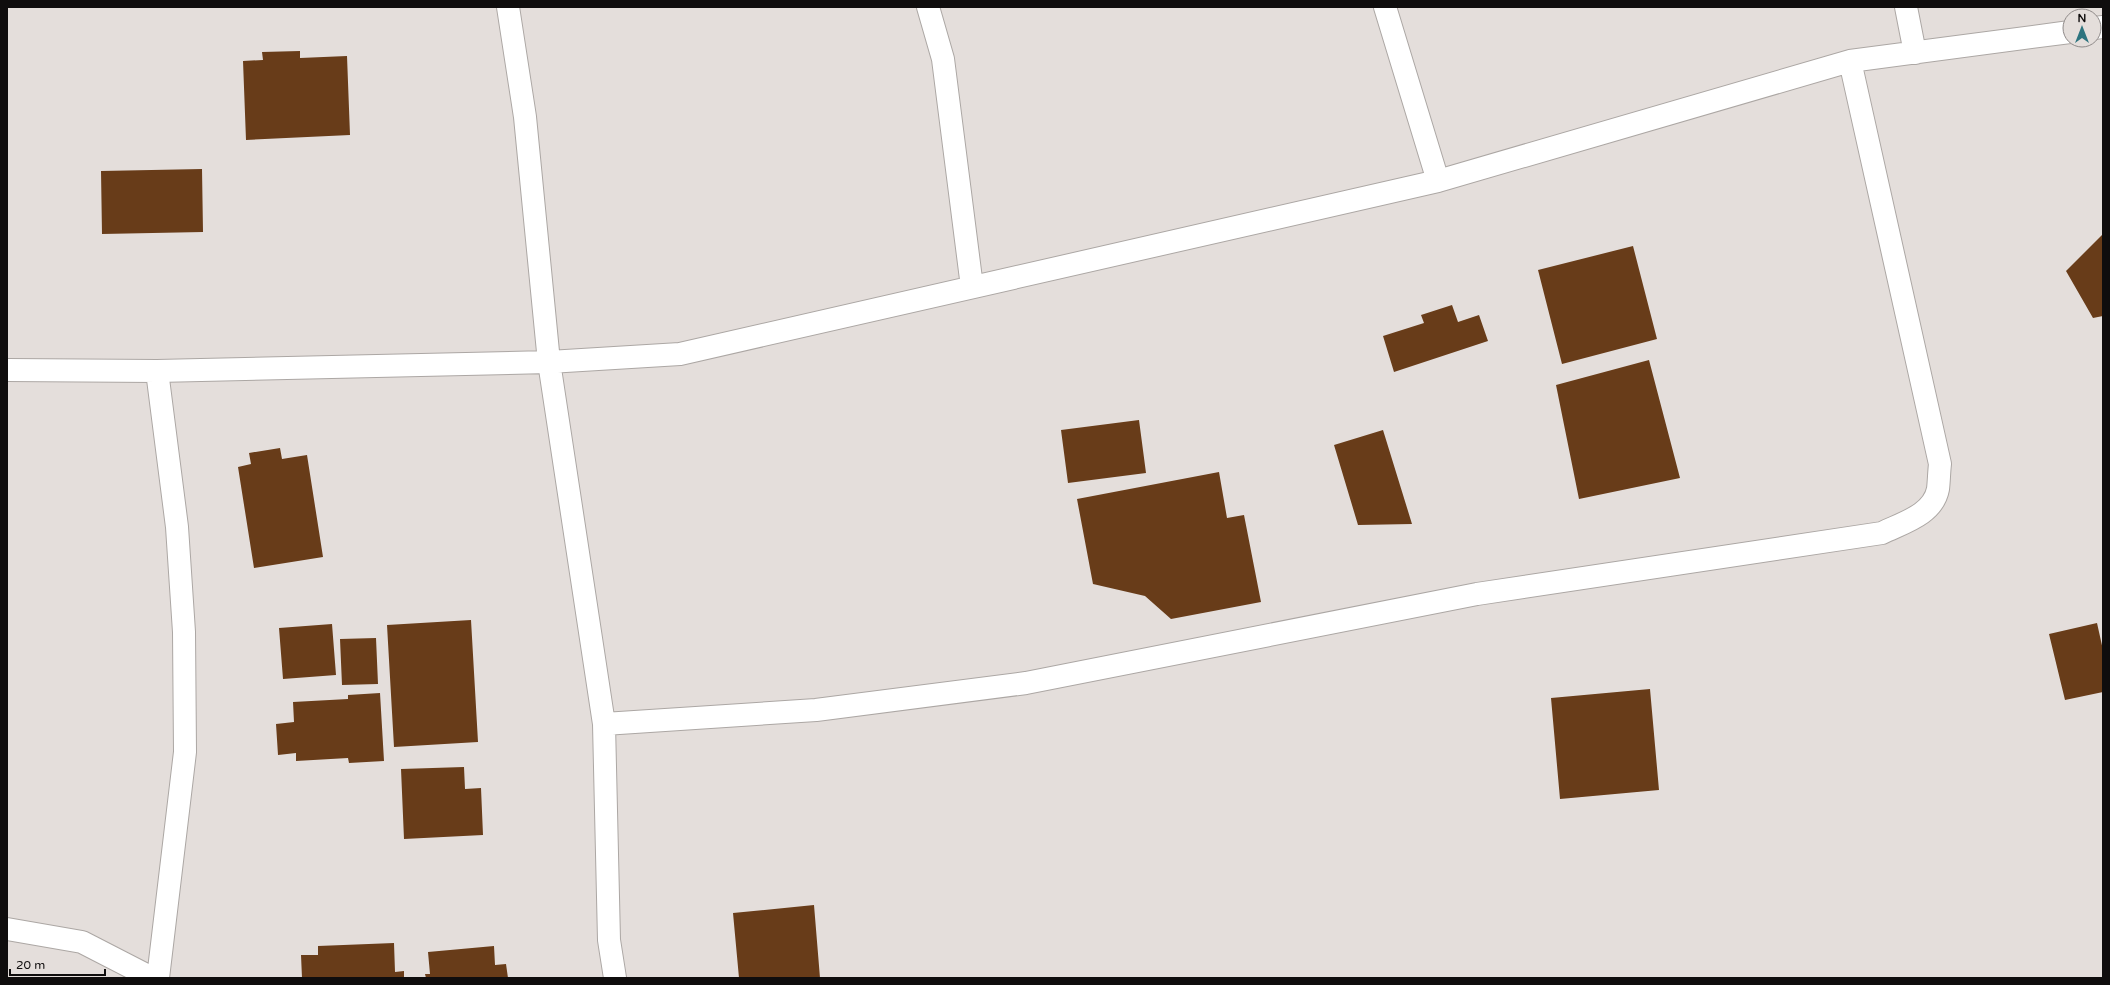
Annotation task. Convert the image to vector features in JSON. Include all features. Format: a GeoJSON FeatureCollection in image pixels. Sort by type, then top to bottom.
{"type":"FeatureCollection","features":[{"type":"Feature","properties":{"kind":"street"},"geometry":{"type":"LineString","coordinates":[[508,7],[525,117],[549,362],[604,724],[609,940],[615,978]]}},
{"type":"Feature","properties":{"kind":"street"},"geometry":{"type":"LineString","coordinates":[[928,7],[943,59],[972,287]]}},
{"type":"Feature","properties":{"kind":"street"},"geometry":{"type":"LineString","coordinates":[[1385,7],[1438,181]]}},
{"type":"Feature","properties":{"kind":"street"},"geometry":{"type":"LineString","coordinates":[[1906,7],[1915,54]]}},
{"type":"Feature","properties":{"kind":"street"},"geometry":{"type":"LineString","coordinates":[[7,370],[157,371],[549,362],[680,354],[1438,181],[1850,61],[1915,54],[2062,33]]}},
{"type":"Feature","properties":{"kind":"street"},"geometry":{"type":"LineString","coordinates":[[604,724],[816,710],[1026,682],[1477,594],[1882,533],[1921,514],[1932,504],[1938,490],[1940,464],[1850,61]]}},
{"type":"Feature","properties":{"kind":"street"},"geometry":{"type":"LineString","coordinates":[[157,371],[177,527],[184,632],[185,752],[158,978]]}},
{"type":"Feature","properties":{"kind":"street"},"geometry":{"type":"LineString","coordinates":[[7,928],[82,942],[152,978]]}},
{"type":"Feature","properties":{"kind":"building"},"geometry":{"type":"Polygon","coordinates":[[[300,51],[300,58],[347,56],[350,135],[246,140],[243,61],[263,60],[262,52],[300,51]]]}},
{"type":"Feature","properties":{"kind":"building"},"geometry":{"type":"Polygon","coordinates":[[[202,169],[203,232],[102,234],[101,171],[202,169]]]}},
{"type":"Feature","properties":{"kind":"building"},"geometry":{"type":"Polygon","coordinates":[[[2103,234],[2103,316],[2093,318],[2066,271],[2103,234]]]}},
{"type":"Feature","properties":{"kind":"building"},"geometry":{"type":"Polygon","coordinates":[[[1633,246],[1657,339],[1562,364],[1538,270],[1633,246]]]}},
{"type":"Feature","properties":{"kind":"building"},"geometry":{"type":"Polygon","coordinates":[[[1452,305],[1458,322],[1479,315],[1488,341],[1394,372],[1383,336],[1424,323],[1421,315],[1452,305]]]}},
{"type":"Feature","properties":{"kind":"building"},"geometry":{"type":"Polygon","coordinates":[[[1649,360],[1680,478],[1579,499],[1556,385],[1649,360]]]}},
{"type":"Feature","properties":{"kind":"building"},"geometry":{"type":"Polygon","coordinates":[[[1139,420],[1146,473],[1068,483],[1061,430],[1139,420]]]}},
{"type":"Feature","properties":{"kind":"building"},"geometry":{"type":"Polygon","coordinates":[[[1383,430],[1412,524],[1358,525],[1334,445],[1383,430]]]}},
{"type":"Feature","properties":{"kind":"building"},"geometry":{"type":"Polygon","coordinates":[[[280,448],[282,459],[307,455],[323,557],[254,568],[238,467],[251,464],[249,453],[280,448]]]}},
{"type":"Feature","properties":{"kind":"building"},"geometry":{"type":"Polygon","coordinates":[[[1219,472],[1227,518],[1244,515],[1261,602],[1171,619],[1145,596],[1093,584],[1077,499],[1219,472]]]}},
{"type":"Feature","properties":{"kind":"building"},"geometry":{"type":"Polygon","coordinates":[[[471,620],[478,742],[394,747],[387,625],[471,620]]]}},
{"type":"Feature","properties":{"kind":"building"},"geometry":{"type":"Polygon","coordinates":[[[2097,623],[2103,650],[2103,692],[2065,700],[2049,634],[2097,623]]]}},
{"type":"Feature","properties":{"kind":"building"},"geometry":{"type":"Polygon","coordinates":[[[332,624],[336,675],[283,679],[279,628],[332,624]]]}},
{"type":"Feature","properties":{"kind":"building"},"geometry":{"type":"Polygon","coordinates":[[[376,638],[378,684],[342,685],[340,639],[376,638]]]}},
{"type":"Feature","properties":{"kind":"building"},"geometry":{"type":"Polygon","coordinates":[[[1650,689],[1659,790],[1560,799],[1551,698],[1650,689]]]}},
{"type":"Feature","properties":{"kind":"building"},"geometry":{"type":"Polygon","coordinates":[[[380,693],[384,761],[349,763],[348,758],[296,761],[296,753],[278,755],[276,724],[294,722],[293,702],[348,699],[348,695],[380,693]]]}},
{"type":"Feature","properties":{"kind":"building"},"geometry":{"type":"Polygon","coordinates":[[[464,767],[465,789],[481,788],[483,835],[404,839],[401,769],[464,767]]]}},
{"type":"Feature","properties":{"kind":"building"},"geometry":{"type":"Polygon","coordinates":[[[814,905],[820,978],[739,978],[733,913],[814,905]]]}},
{"type":"Feature","properties":{"kind":"building"},"geometry":{"type":"Polygon","coordinates":[[[394,943],[395,972],[404,971],[404,978],[302,978],[301,955],[318,955],[318,946],[394,943]]]}},
{"type":"Feature","properties":{"kind":"building"},"geometry":{"type":"Polygon","coordinates":[[[494,946],[495,965],[506,964],[508,978],[426,978],[425,974],[430,974],[428,952],[494,946]]]}}]}
